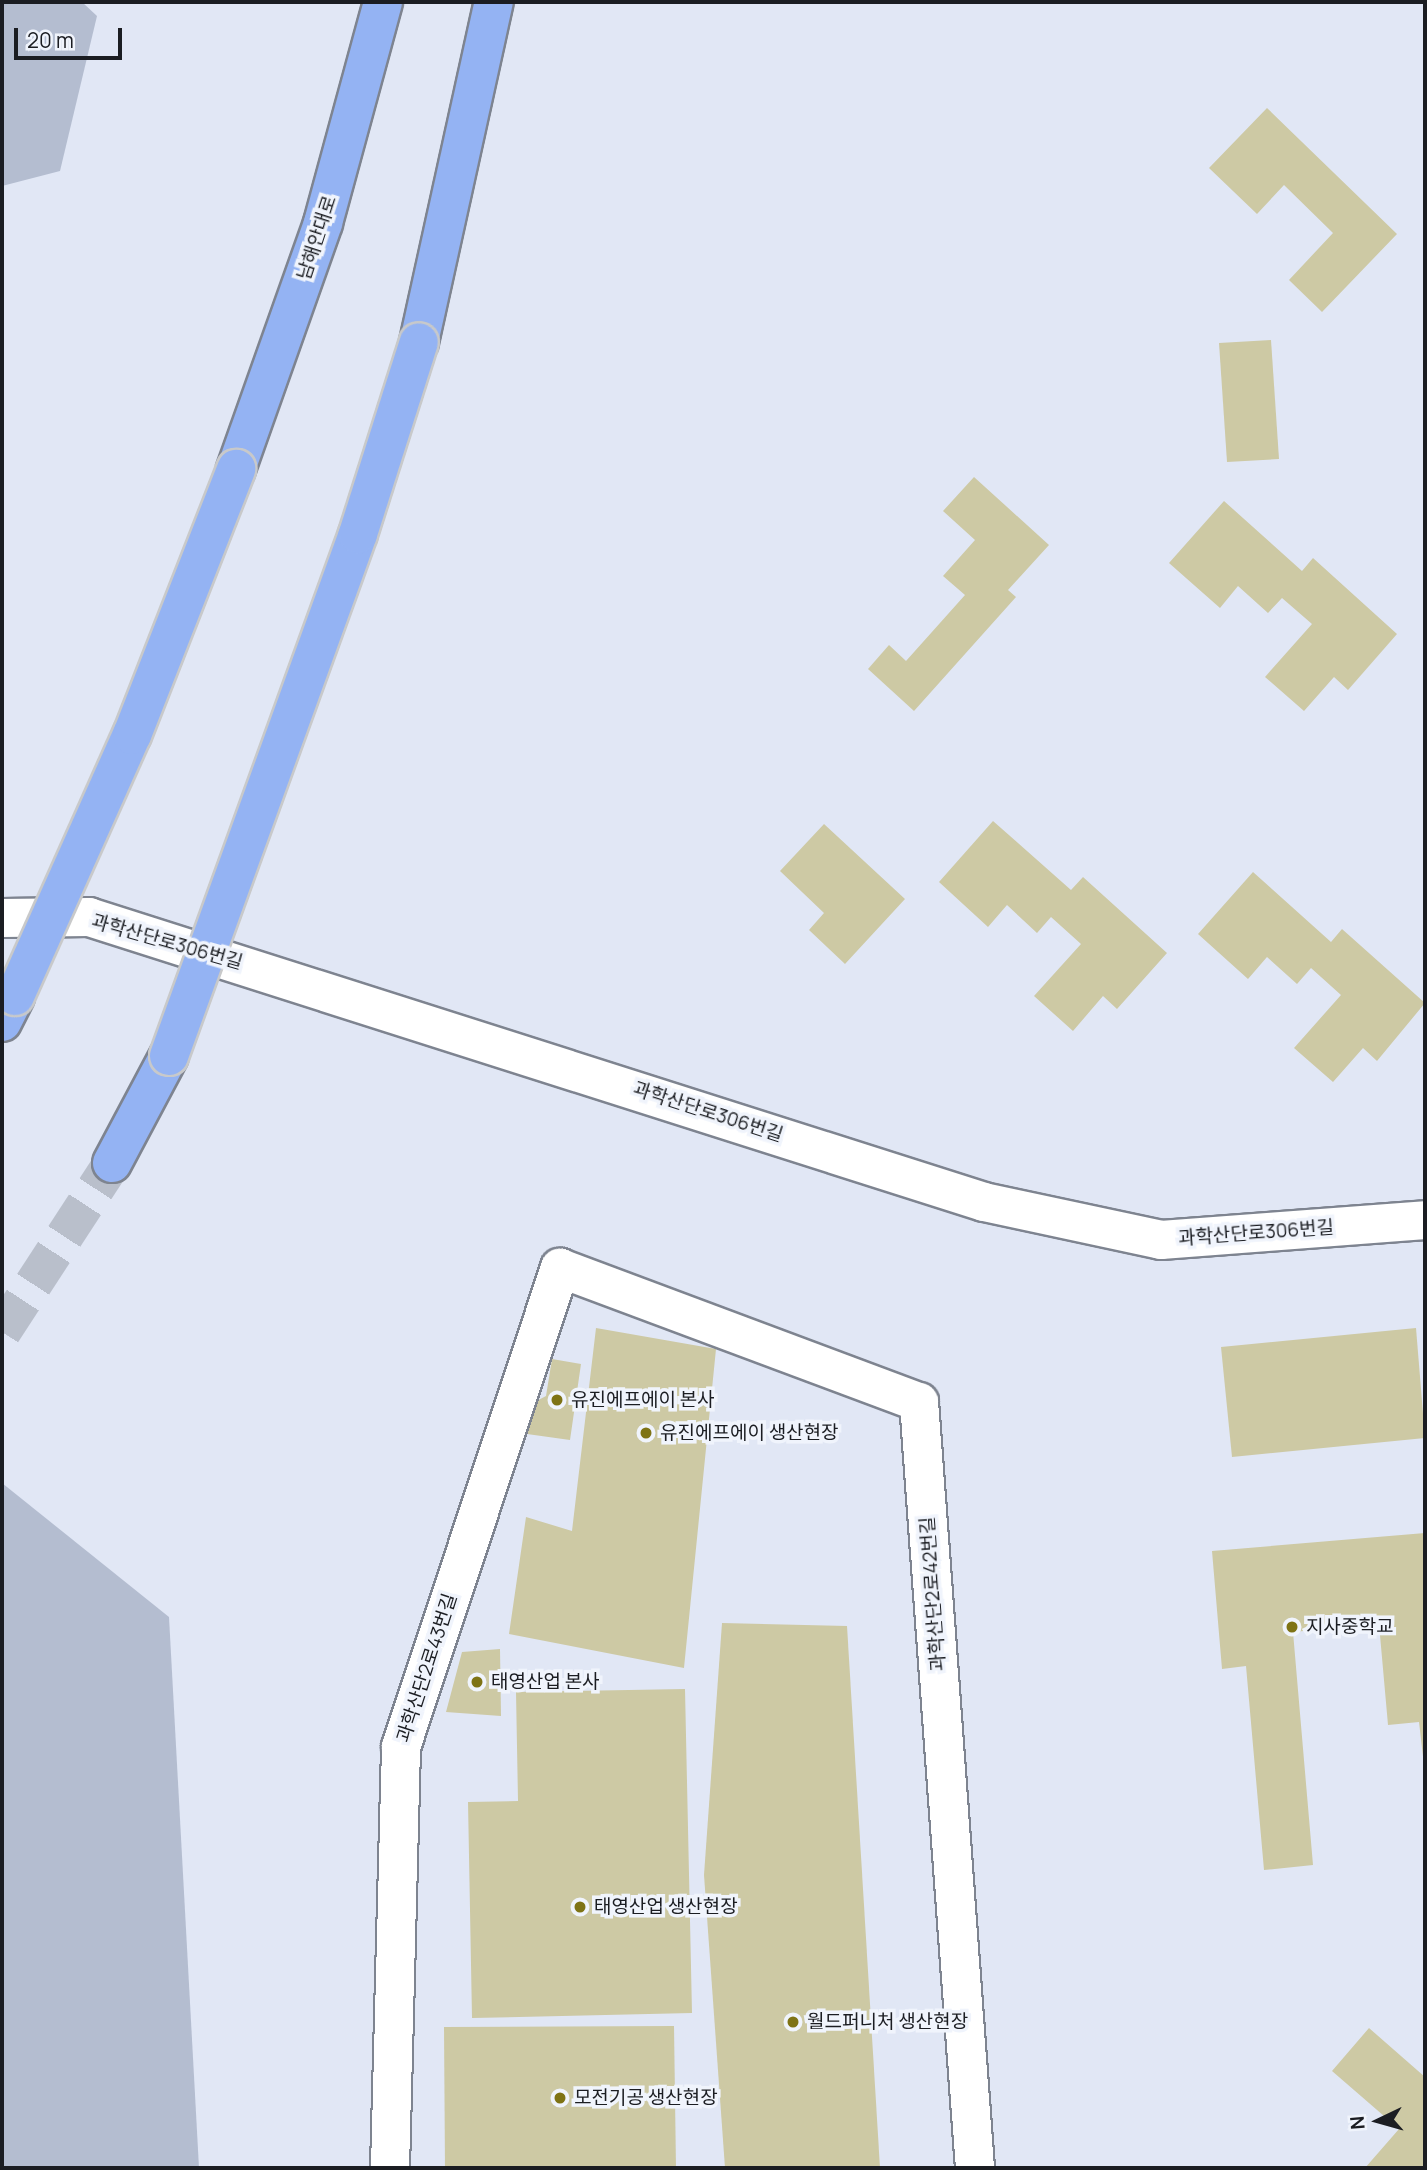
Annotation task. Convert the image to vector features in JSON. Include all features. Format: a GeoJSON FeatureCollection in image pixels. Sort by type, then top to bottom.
{"type":"FeatureCollection","features":[{"type":"Feature","properties":{"kind":"highway","name":"남해안대로"},"geometry":{"type":"LineString","coordinates":[[8,1009],[132,735],[236,469],[323,223],[383,2]]}},
{"type":"Feature","properties":{"kind":"highway"},"geometry":{"type":"LineString","coordinates":[[112,1163],[169,1056],[354,547],[419,342],[494,2]]}},
{"type":"Feature","properties":{"kind":"street","name":"과학산단로306번길"},"geometry":{"type":"LineString","coordinates":[[2,918],[89,917],[997,1205],[1161,1240],[1425,1220]]}},
{"type":"Feature","properties":{"kind":"street","name":"과학산단2로43번길"},"geometry":{"type":"LineString","coordinates":[[390,2168],[401,1747],[559,1268]]}},
{"type":"Feature","properties":{"kind":"street","name":"과학산단2로42번길"},"geometry":{"type":"LineString","coordinates":[[559,1268],[919,1402],[975,2168]]}},
{"type":"Feature","properties":{"kind":"shaded area"},"geometry":{"type":"Polygon","coordinates":[[[2,2],[82,2],[97,16],[60,171],[2,186],[2,2]]]}},
{"type":"Feature","properties":{"kind":"shaded area"},"geometry":{"type":"Polygon","coordinates":[[[2,1483],[169,1617],[199,2168],[2,2168],[2,1483]]]}},
{"type":"Feature","properties":{"kind":"building"},"geometry":{"type":"Polygon","coordinates":[[[1267,108],[1397,234],[1322,312],[1289,280],[1333,233],[1284,185],[1257,214],[1209,168],[1267,108]]]}},
{"type":"Feature","properties":{"kind":"building"},"geometry":{"type":"Polygon","coordinates":[[[1271,340],[1279,459],[1227,462],[1219,343],[1271,340]]]}},
{"type":"Feature","properties":{"kind":"building"},"geometry":{"type":"Polygon","coordinates":[[[974,477],[1049,545],[1008,590],[1016,597],[914,711],[868,669],[889,645],[906,661],[965,595],[943,576],[975,540],[943,511],[974,477]]]}},
{"type":"Feature","properties":{"kind":"building"},"geometry":{"type":"Polygon","coordinates":[[[1224,501],[1302,571],[1313,558],[1397,634],[1348,690],[1334,677],[1304,711],[1265,677],[1312,624],[1282,598],[1268,613],[1238,586],[1220,608],[1169,563],[1224,501]]]}},
{"type":"Feature","properties":{"kind":"building"},"geometry":{"type":"Polygon","coordinates":[[[993,821],[1071,890],[1083,877],[1167,953],[1117,1009],[1103,996],[1073,1031],[1034,996],[1081,944],[1051,917],[1037,933],[1007,905],[988,927],[939,882],[993,821]]]}},
{"type":"Feature","properties":{"kind":"building"},"geometry":{"type":"Polygon","coordinates":[[[824,824],[905,899],[845,964],[809,930],[824,913],[780,871],[824,824]]]}},
{"type":"Feature","properties":{"kind":"building"},"geometry":{"type":"Polygon","coordinates":[[[1253,872],[1331,942],[1342,929],[1425,1003],[1377,1061],[1363,1048],[1333,1082],[1294,1048],[1341,995],[1311,968],[1297,984],[1267,957],[1248,979],[1198,934],[1253,872]]]}},
{"type":"Feature","properties":{"kind":"building","name":"유진에프에이 생산현장"},"geometry":{"type":"Polygon","coordinates":[[[596,1328],[716,1349],[684,1668],[509,1634],[526,1517],[572,1531],[596,1328]]]}},
{"type":"Feature","properties":{"kind":"building"},"geometry":{"type":"Polygon","coordinates":[[[1416,1328],[1425,1438],[1232,1457],[1221,1347],[1416,1328]]]}},
{"type":"Feature","properties":{"kind":"building","name":"유진에프에이 본사"},"geometry":{"type":"Polygon","coordinates":[[[552,1359],[581,1364],[570,1440],[527,1434],[531,1404],[546,1396],[552,1359]]]}},
{"type":"Feature","properties":{"kind":"building"},"geometry":{"type":"Polygon","coordinates":[[[1425,1533],[1425,1774],[1419,1722],[1388,1725],[1379,1624],[1293,1632],[1313,1865],[1264,1870],[1246,1666],[1222,1669],[1212,1551],[1425,1533]]]}},
{"type":"Feature","properties":{"kind":"building","name":"월드퍼니처 생산현장"},"geometry":{"type":"Polygon","coordinates":[[[722,1623],[847,1626],[880,2168],[725,2168],[704,1875],[722,1623]]]}},
{"type":"Feature","properties":{"kind":"building","name":"태영산업 본사"},"geometry":{"type":"Polygon","coordinates":[[[500,1649],[501,1716],[446,1712],[462,1652],[500,1649]]]}},
{"type":"Feature","properties":{"kind":"building","name":"태영산업 생산현장"},"geometry":{"type":"Polygon","coordinates":[[[685,1689],[692,2013],[472,2018],[468,1802],[518,1801],[516,1692],[685,1689]]]}},
{"type":"Feature","properties":{"kind":"building","name":"모전기공 생산현장"},"geometry":{"type":"Polygon","coordinates":[[[674,2026],[676,2168],[445,2168],[444,2027],[674,2026]]]}},
{"type":"Feature","properties":{"kind":"building"},"geometry":{"type":"Polygon","coordinates":[[[1369,2028],[1425,2077],[1425,2168],[1365,2168],[1399,2129],[1332,2071],[1369,2028]]]}},
{"type":"Feature","properties":{"kind":"tunnel"},"geometry":{"type":"LineString","coordinates":[[2,1332],[112,1163]]}},
{"type":"Feature","properties":{"kind":"place","name":"유진에프에이 본사"},"geometry":{"type":"Point","coordinates":[557,1400]}},
{"type":"Feature","properties":{"kind":"place","name":"유진에프에이 생산현장"},"geometry":{"type":"Point","coordinates":[646,1433]}},
{"type":"Feature","properties":{"kind":"place","name":"지사중학교"},"geometry":{"type":"Point","coordinates":[1292,1627]}},
{"type":"Feature","properties":{"kind":"place","name":"태영산업 본사"},"geometry":{"type":"Point","coordinates":[477,1682]}},
{"type":"Feature","properties":{"kind":"place","name":"태영산업 생산현장"},"geometry":{"type":"Point","coordinates":[580,1907]}},
{"type":"Feature","properties":{"kind":"place","name":"월드퍼니처 생산현장"},"geometry":{"type":"Point","coordinates":[793,2022]}},
{"type":"Feature","properties":{"kind":"place","name":"모전기공 생산현장"},"geometry":{"type":"Point","coordinates":[560,2098]}}]}
